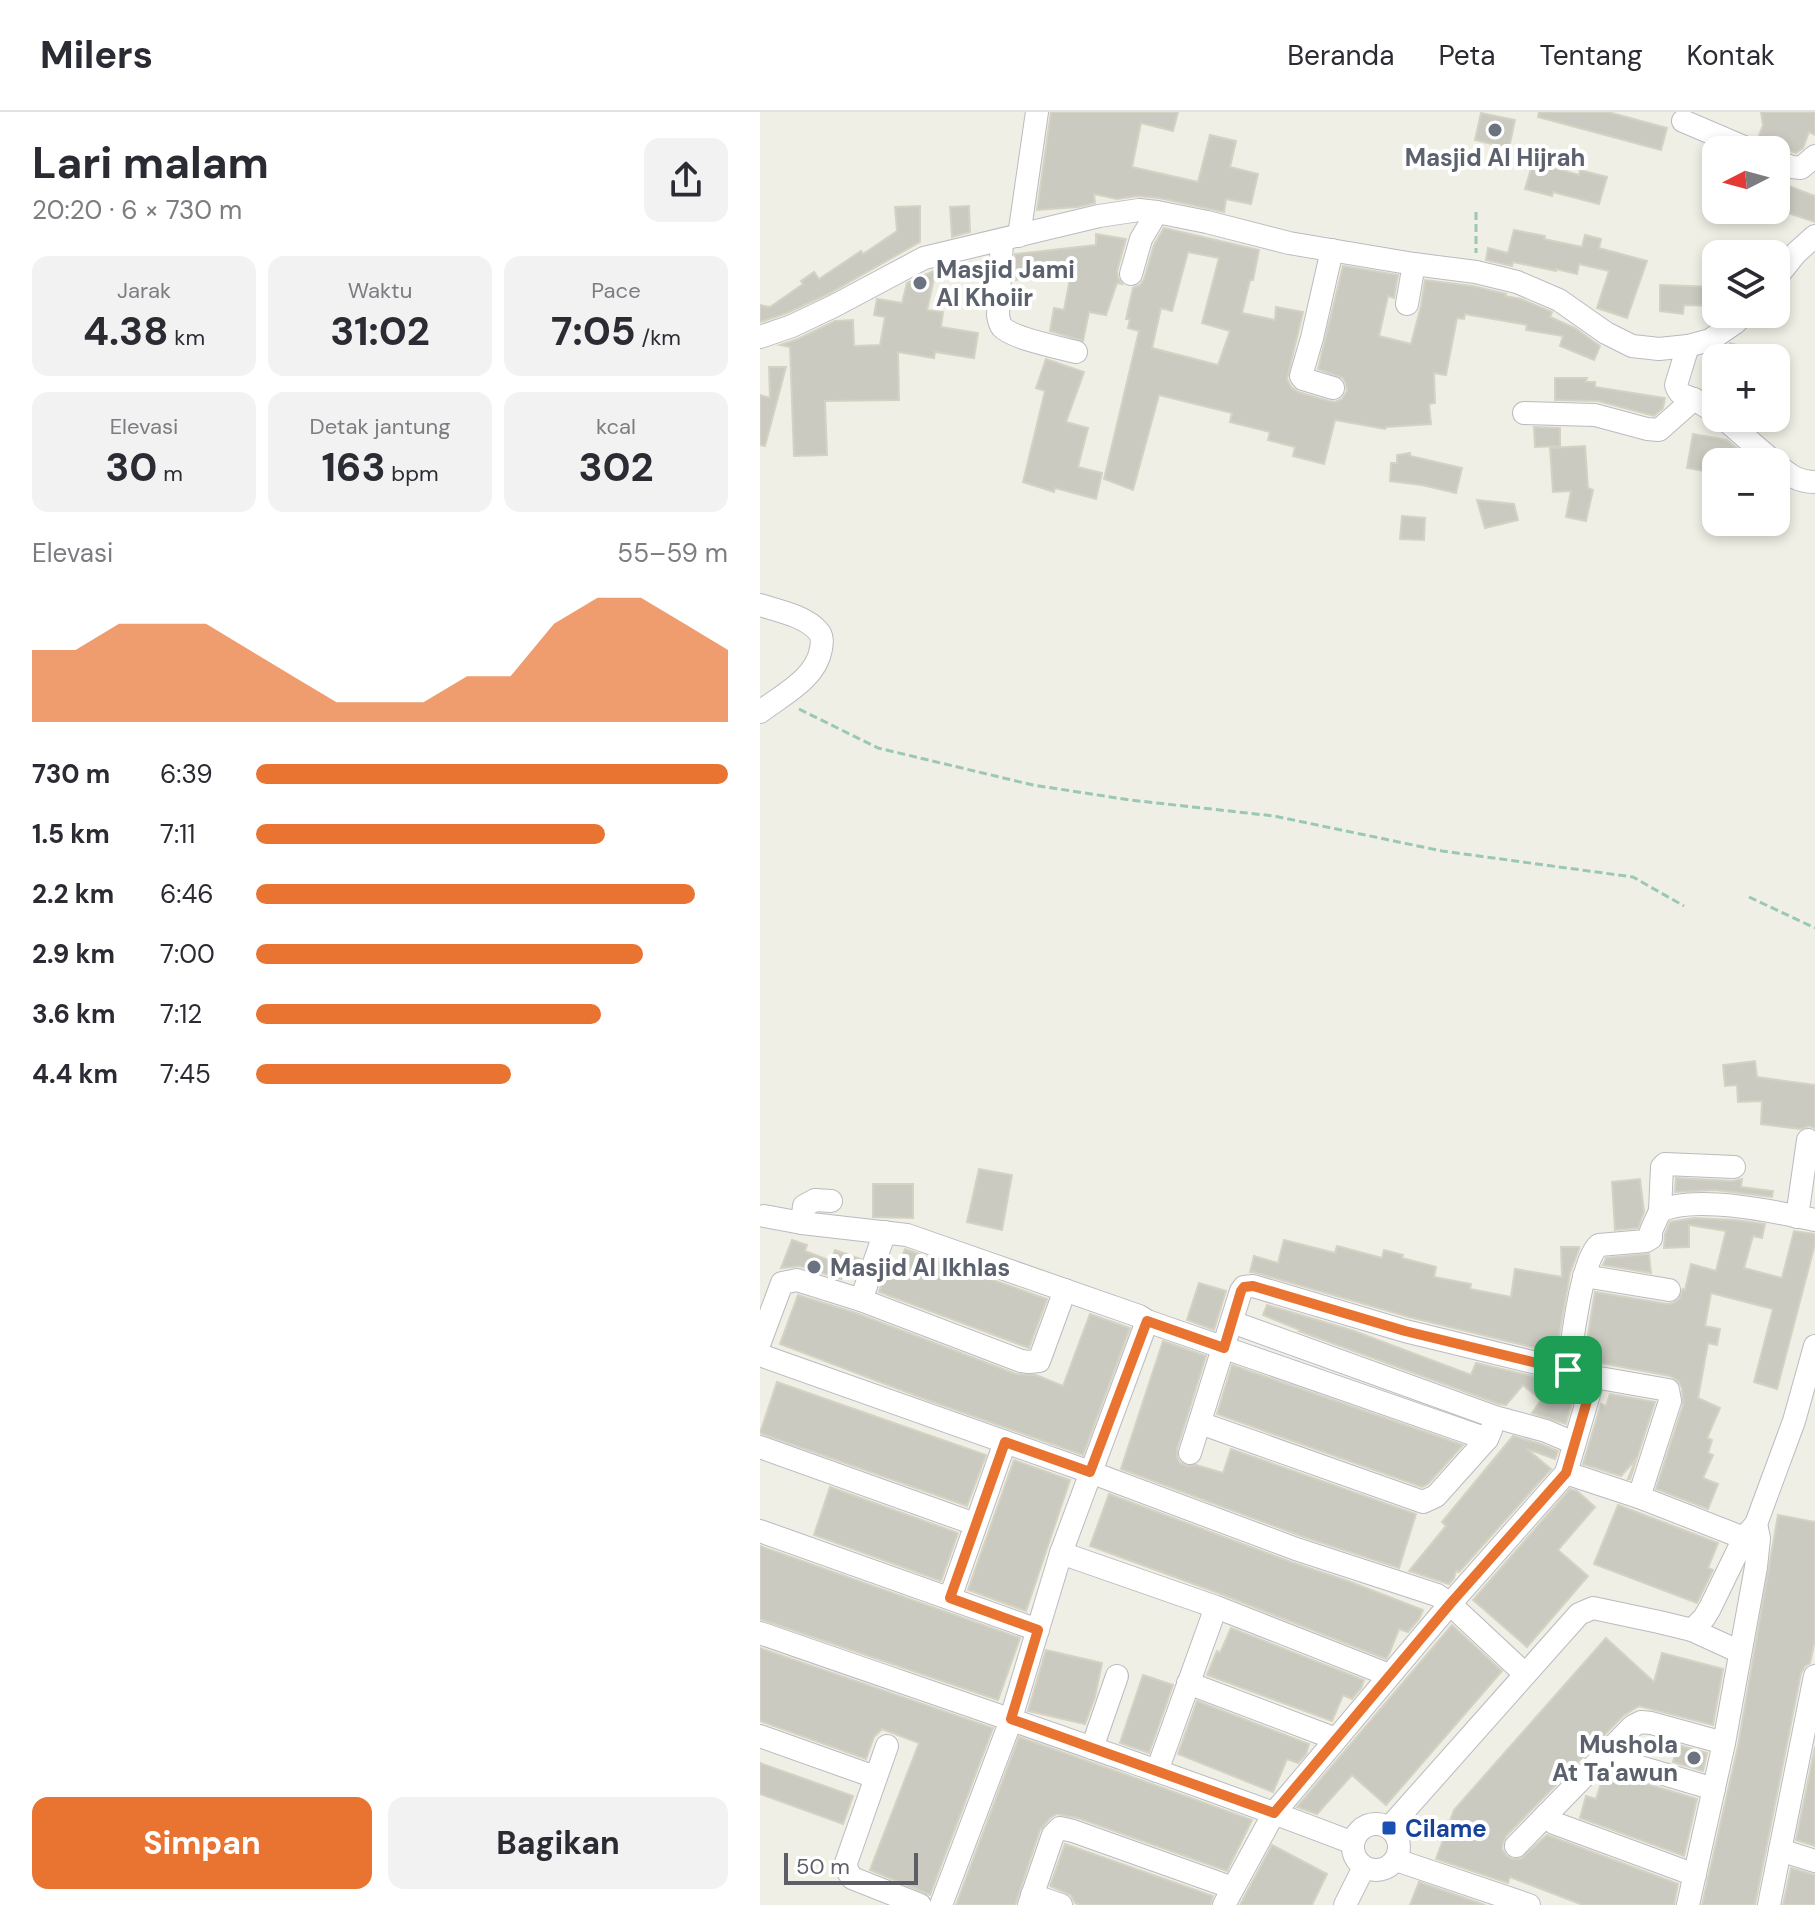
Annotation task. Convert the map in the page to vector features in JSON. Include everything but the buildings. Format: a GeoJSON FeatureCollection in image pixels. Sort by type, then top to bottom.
{"type":"FeatureCollection","features":[{"type":"Feature","properties":{"kind":"street"},"geometry":{"type":"LineString","coordinates":[[1037,112],[1010,238],[999,323],[1004,330],[1022,338],[1076,352]]}},
{"type":"Feature","properties":{"kind":"street"},"geometry":{"type":"LineString","coordinates":[[1683,121],[1718,136]]}},
{"type":"Feature","properties":{"kind":"street"},"geometry":{"type":"LineString","coordinates":[[1790,165],[1801,168],[1815,156]]}},
{"type":"Feature","properties":{"kind":"street"},"geometry":{"type":"LineString","coordinates":[[760,337],[834,306],[924,258],[1117,212],[1139,210],[1207,222],[1289,243],[1476,272],[1517,282],[1559,300],[1606,333],[1632,346],[1659,349],[1688,346],[1710,340],[1728,328]]}},
{"type":"Feature","properties":{"kind":"street"},"geometry":{"type":"LineString","coordinates":[[1131,274],[1141,239],[1157,212]]}},
{"type":"Feature","properties":{"kind":"street"},"geometry":{"type":"LineString","coordinates":[[1790,260],[1815,236]]}},
{"type":"Feature","properties":{"kind":"street"},"geometry":{"type":"LineString","coordinates":[[1332,250],[1301,376],[1333,388]]}},
{"type":"Feature","properties":{"kind":"street"},"geometry":{"type":"LineString","coordinates":[[1407,304],[1414,264]]}},
{"type":"Feature","properties":{"kind":"street"},"geometry":{"type":"LineString","coordinates":[[1688,346],[1676,385],[1682,396],[1702,404]]}},
{"type":"Feature","properties":{"kind":"street"},"geometry":{"type":"LineString","coordinates":[[1524,413],[1595,415],[1659,430],[1694,399]]}},
{"type":"Feature","properties":{"kind":"street"},"geometry":{"type":"LineString","coordinates":[[1739,432],[1758,448]]}},
{"type":"Feature","properties":{"kind":"street"},"geometry":{"type":"LineString","coordinates":[[1790,476],[1815,482]]}},
{"type":"Feature","properties":{"kind":"street"},"geometry":{"type":"LineString","coordinates":[[760,605],[800,619],[819,632],[822,639],[819,659],[808,676],[769,705]]}},
{"type":"Feature","properties":{"kind":"street"},"geometry":{"type":"LineString","coordinates":[[1660,1211],[1677,1205],[1722,1206],[1752,1208],[1806,1219],[1808,1140]]}},
{"type":"Feature","properties":{"kind":"street"},"geometry":{"type":"LineString","coordinates":[[1568,1370],[1584,1276],[1593,1249],[1599,1245],[1651,1238],[1660,1211],[1662,1167],[1665,1164],[1734,1167]]}},
{"type":"Feature","properties":{"kind":"street"},"geometry":{"type":"LineString","coordinates":[[802,1223],[804,1206],[815,1200],[831,1201]]}},
{"type":"Feature","properties":{"kind":"street"},"geometry":{"type":"LineString","coordinates":[[764,1216],[907,1235],[1487,1439]]}},
{"type":"Feature","properties":{"kind":"street"},"geometry":{"type":"LineString","coordinates":[[861,1300],[885,1232]]}},
{"type":"Feature","properties":{"kind":"street"},"geometry":{"type":"LineString","coordinates":[[1584,1276],[1669,1290]]}},
{"type":"Feature","properties":{"kind":"street"},"geometry":{"type":"LineString","coordinates":[[760,1342],[782,1283],[797,1280],[861,1300],[1012,1357],[1035,1362],[1039,1361],[1065,1290]]}},
{"type":"Feature","properties":{"kind":"street"},"geometry":{"type":"LineString","coordinates":[[1190,1453],[1226,1349],[1241,1291],[1244,1287],[1253,1286],[1405,1331],[1594,1377],[1668,1390],[1670,1401],[1639,1497]]}},
{"type":"Feature","properties":{"kind":"street"},"geometry":{"type":"LineString","coordinates":[[941,1905],[1011,1719],[1061,1553],[1147,1321]]}},
{"type":"Feature","properties":{"kind":"street"},"geometry":{"type":"LineString","coordinates":[[1232,1322],[1574,1443]]}},
{"type":"Feature","properties":{"kind":"street"},"geometry":{"type":"LineString","coordinates":[[1226,1349],[1260,1332]]}},
{"type":"Feature","properties":{"kind":"street"},"geometry":{"type":"LineString","coordinates":[[760,1355],[1296,1549],[1437,1595],[1525,1674]]}},
{"type":"Feature","properties":{"kind":"street"},"geometry":{"type":"LineString","coordinates":[[1692,1630],[1710,1608],[1750,1531],[1794,1421],[1813,1360]]}},
{"type":"Feature","properties":{"kind":"street"},"geometry":{"type":"LineString","coordinates":[[1061,1905],[1031,1900],[1053,1835],[1060,1828],[1228,1896],[1274,1813],[1389,1675],[1566,1473],[1594,1377]]}},
{"type":"Feature","properties":{"kind":"street"},"geometry":{"type":"LineString","coordinates":[[1200,1423],[1423,1502],[1436,1496],[1487,1439],[1495,1417]]}},
{"type":"Feature","properties":{"kind":"street"},"geometry":{"type":"LineString","coordinates":[[950,1598],[1005,1442]]}},
{"type":"Feature","properties":{"kind":"street"},"geometry":{"type":"LineString","coordinates":[[760,1447],[975,1524]]}},
{"type":"Feature","properties":{"kind":"street"},"geometry":{"type":"LineString","coordinates":[[1566,1473],[1750,1531],[1759,1538],[1724,1743],[1688,1905]]}},
{"type":"Feature","properties":{"kind":"street"},"geometry":{"type":"LineString","coordinates":[[760,1531],[1038,1630]]}},
{"type":"Feature","properties":{"kind":"street"},"geometry":{"type":"LineString","coordinates":[[1061,1553],[1216,1607],[1389,1675]]}},
{"type":"Feature","properties":{"kind":"street"},"geometry":{"type":"LineString","coordinates":[[1157,1771],[1216,1607]]}},
{"type":"Feature","properties":{"kind":"street"},"geometry":{"type":"LineString","coordinates":[[1389,1828],[1579,1614],[1593,1608],[1692,1630],[1740,1652]]}},
{"type":"Feature","properties":{"kind":"street"},"geometry":{"type":"LineString","coordinates":[[760,1633],[1011,1719],[1353,1843]]}},
{"type":"Feature","properties":{"kind":"street"},"geometry":{"type":"LineString","coordinates":[[1092,1748],[1117,1676]]}},
{"type":"Feature","properties":{"kind":"street"},"geometry":{"type":"LineString","coordinates":[[1769,1905],[1780,1850],[1805,1784],[1815,1676]]}},
{"type":"Feature","properties":{"kind":"street"},"geometry":{"type":"LineString","coordinates":[[1188,1683],[1336,1739]]}},
{"type":"Feature","properties":{"kind":"street"},"geometry":{"type":"LineString","coordinates":[[1516,1846],[1633,1726],[1641,1722],[1724,1743]]}},
{"type":"Feature","properties":{"kind":"street"},"geometry":{"type":"LineString","coordinates":[[760,1736],[875,1777]]}},
{"type":"Feature","properties":{"kind":"street"},"geometry":{"type":"LineString","coordinates":[[887,1746],[852,1842],[847,1870],[852,1878],[920,1905]]}},
{"type":"Feature","properties":{"kind":"street"},"geometry":{"type":"LineString","coordinates":[[1603,1756],[1714,1789]]}},
{"type":"Feature","properties":{"kind":"street"},"geometry":{"type":"LineString","coordinates":[[1546,1815],[1554,1823],[1695,1875]]}},
{"type":"Feature","properties":{"kind":"street"},"geometry":{"type":"LineString","coordinates":[[1380,1824],[1395,1834],[1399,1851],[1390,1866],[1372,1870],[1357,1861],[1353,1843],[1363,1828],[1380,1824]]}},
{"type":"Feature","properties":{"kind":"street"},"geometry":{"type":"LineString","coordinates":[[1780,1850],[1815,1861]]}},
{"type":"Feature","properties":{"kind":"street"},"geometry":{"type":"LineString","coordinates":[[1396,1860],[1529,1905]]}},
{"type":"Feature","properties":{"kind":"street"},"geometry":{"type":"LineString","coordinates":[[1345,1905],[1364,1867]]}},
{"type":"Feature","properties":{"kind":"path"},"geometry":{"type":"LineString","coordinates":[[1476,212],[1476,272]]}},
{"type":"Feature","properties":{"kind":"path"},"geometry":{"type":"LineString","coordinates":[[769,705],[878,748],[1033,785],[1130,800],[1274,816],[1442,851],[1633,877],[1684,906]]}},
{"type":"Feature","properties":{"kind":"path"},"geometry":{"type":"LineString","coordinates":[[1749,897],[1815,928]]}},
{"type":"Feature","properties":{"kind":"place","name":"Masjid Al Hijrah"},"geometry":{"type":"Point","coordinates":[1495,130]}},
{"type":"Feature","properties":{"kind":"place","name":"Masjid Jami Al Khoiir"},"geometry":{"type":"Point","coordinates":[920,283]}},
{"type":"Feature","properties":{"kind":"place","name":"Masjid Al Ikhlas"},"geometry":{"type":"Point","coordinates":[814,1267]}},
{"type":"Feature","properties":{"kind":"place","name":"Mushola At Ta'awun"},"geometry":{"type":"Point","coordinates":[1694,1758]}},
{"type":"Feature","properties":{"kind":"place","name":"Cilame"},"geometry":{"type":"Point","coordinates":[1389,1828]}},
{"type":"Feature","properties":{"kind":"route"},"geometry":{"type":"LineString","coordinates":[[1253,1286],[1405,1331],[1568,1370],[1594,1377],[1566,1473],[1389,1675],[1274,1813],[1011,1719],[1038,1630],[950,1598],[1005,1442],[1090,1472],[1147,1321],[1224,1348],[1241,1291],[1244,1287],[1253,1286]]}}]}
